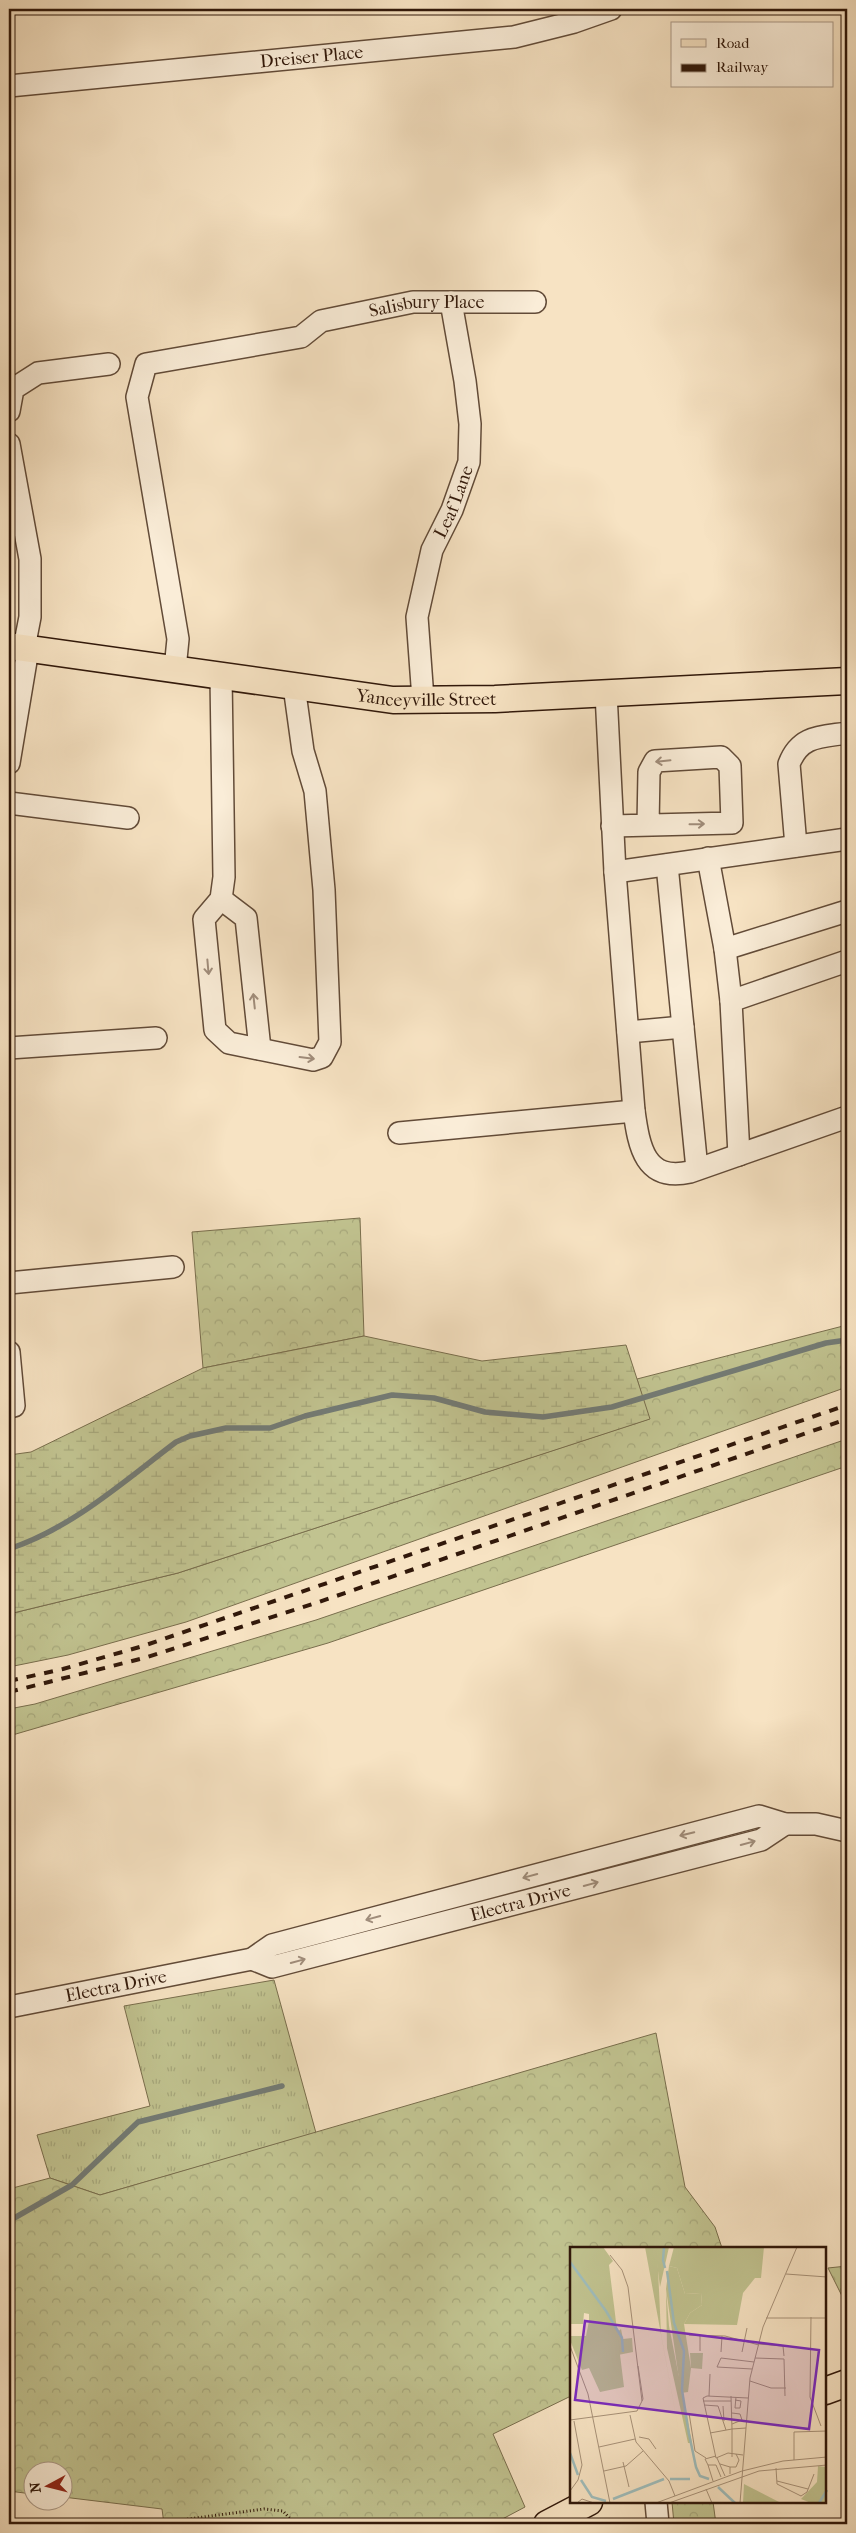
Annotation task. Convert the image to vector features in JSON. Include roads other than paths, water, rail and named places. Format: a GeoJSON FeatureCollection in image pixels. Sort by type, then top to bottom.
{"type":"FeatureCollection","features":[{"type":"Feature","properties":{"kind":"main road","name":"Yanceyville Street"},"geometry":{"type":"LineString","coordinates":[[20,647],[393,700],[495,699],[847,681]]}},
{"type":"Feature","properties":{"kind":"main road"},"geometry":{"type":"LineString","coordinates":[[826,2391],[847,2382]]}},
{"type":"Feature","properties":{"kind":"main road"},"geometry":{"type":"LineString","coordinates":[[547,2524],[587,2503]]}},
{"type":"Feature","properties":{"kind":"street","name":"Dreiser Place"},"geometry":{"type":"LineString","coordinates":[[9,86],[514,37],[574,22],[611,9]]}},
{"type":"Feature","properties":{"kind":"street","name":"Salisbury Place"},"geometry":{"type":"LineString","coordinates":[[175,669],[178,639],[137,396],[146,364],[301,337],[321,321],[413,302],[535,302]]}},
{"type":"Feature","properties":{"kind":"street","name":"Leaf Lane"},"geometry":{"type":"LineString","coordinates":[[423,699],[417,617],[432,550],[452,510],[469,462],[470,424],[451,302]]}},
{"type":"Feature","properties":{"kind":"street"},"geometry":{"type":"LineString","coordinates":[[9,411],[13,389],[38,373],[109,364]]}},
{"type":"Feature","properties":{"kind":"street"},"geometry":{"type":"LineString","coordinates":[[9,444],[30,559],[30,617],[20,647],[9,763]]}},
{"type":"Feature","properties":{"kind":"street"},"geometry":{"type":"LineString","coordinates":[[221,676],[224,877],[221,899],[204,919],[215,1030],[229,1044],[313,1060],[322,1057],[330,1042],[324,890],[315,791],[303,751],[294,686]]}},
{"type":"Feature","properties":{"kind":"street"},"geometry":{"type":"LineString","coordinates":[[606,693],[615,872],[634,1111],[638,1137],[646,1158],[659,1171],[672,1176],[739,1155],[847,1117]]}},
{"type":"Feature","properties":{"kind":"street"},"geometry":{"type":"LineString","coordinates":[[796,846],[789,764],[793,752],[810,738],[847,732]]}},
{"type":"Feature","properties":{"kind":"street"},"geometry":{"type":"LineString","coordinates":[[648,825],[649,772],[656,761],[721,757],[730,766],[732,823],[736,855]]}},
{"type":"Feature","properties":{"kind":"street"},"geometry":{"type":"LineString","coordinates":[[9,803],[128,818]]}},
{"type":"Feature","properties":{"kind":"street"},"geometry":{"type":"LineString","coordinates":[[612,826],[732,823]]}},
{"type":"Feature","properties":{"kind":"street"},"geometry":{"type":"LineString","coordinates":[[615,872],[847,839]]}},
{"type":"Feature","properties":{"kind":"street"},"geometry":{"type":"LineString","coordinates":[[708,858],[731,1001],[739,1155]]}},
{"type":"Feature","properties":{"kind":"street"},"geometry":{"type":"LineString","coordinates":[[667,865],[697,1169]]}},
{"type":"Feature","properties":{"kind":"street"},"geometry":{"type":"LineString","coordinates":[[221,899],[246,918],[260,1049]]}},
{"type":"Feature","properties":{"kind":"street"},"geometry":{"type":"LineString","coordinates":[[724,949],[847,911]]}},
{"type":"Feature","properties":{"kind":"street"},"geometry":{"type":"LineString","coordinates":[[731,1001],[847,962]]}},
{"type":"Feature","properties":{"kind":"street"},"geometry":{"type":"LineString","coordinates":[[628,1032],[683,1027]]}},
{"type":"Feature","properties":{"kind":"street"},"geometry":{"type":"LineString","coordinates":[[9,1048],[156,1038]]}},
{"type":"Feature","properties":{"kind":"street"},"geometry":{"type":"LineString","coordinates":[[399,1133],[634,1111]]}},
{"type":"Feature","properties":{"kind":"street"},"geometry":{"type":"LineString","coordinates":[[9,1283],[172,1266]]}},
{"type":"Feature","properties":{"kind":"street"},"geometry":{"type":"LineString","coordinates":[[9,1352],[14,1406]]}},
{"type":"Feature","properties":{"kind":"street","name":"Electra Drive"},"geometry":{"type":"LineString","coordinates":[[9,2007],[252,1959],[272,1945],[758,1816],[784,1824],[816,1824],[847,1831]]}},
{"type":"Feature","properties":{"kind":"street","name":"Electra Drive"},"geometry":{"type":"LineString","coordinates":[[252,1959],[272,1968],[761,1840],[784,1824]]}},
{"type":"Feature","properties":{"kind":"street"},"geometry":{"type":"LineString","coordinates":[[445,1898],[451,1921]]}},
{"type":"Feature","properties":{"kind":"street"},"geometry":{"type":"LineString","coordinates":[[656,2503],[658,2524]]}},
{"type":"Feature","properties":{"kind":"waterway"},"geometry":{"type":"LineString","coordinates":[[9,1549],[32,1540],[76,1516],[176,1442],[190,1436],[226,1428],[270,1428],[305,1416],[392,1395],[434,1398],[485,1412],[543,1417],[612,1407],[826,1343],[847,1340]]}},
{"type":"Feature","properties":{"kind":"waterway"},"geometry":{"type":"LineString","coordinates":[[9,2221],[72,2185],[138,2122],[282,2086]]}},
{"type":"Feature","properties":{"kind":"railway"},"geometry":{"type":"LineString","coordinates":[[9,1681],[63,1669],[143,1646],[847,1405]]}},
{"type":"Feature","properties":{"kind":"railway"},"geometry":{"type":"LineString","coordinates":[[9,1692],[144,1658],[319,1602],[847,1419]]}}]}
